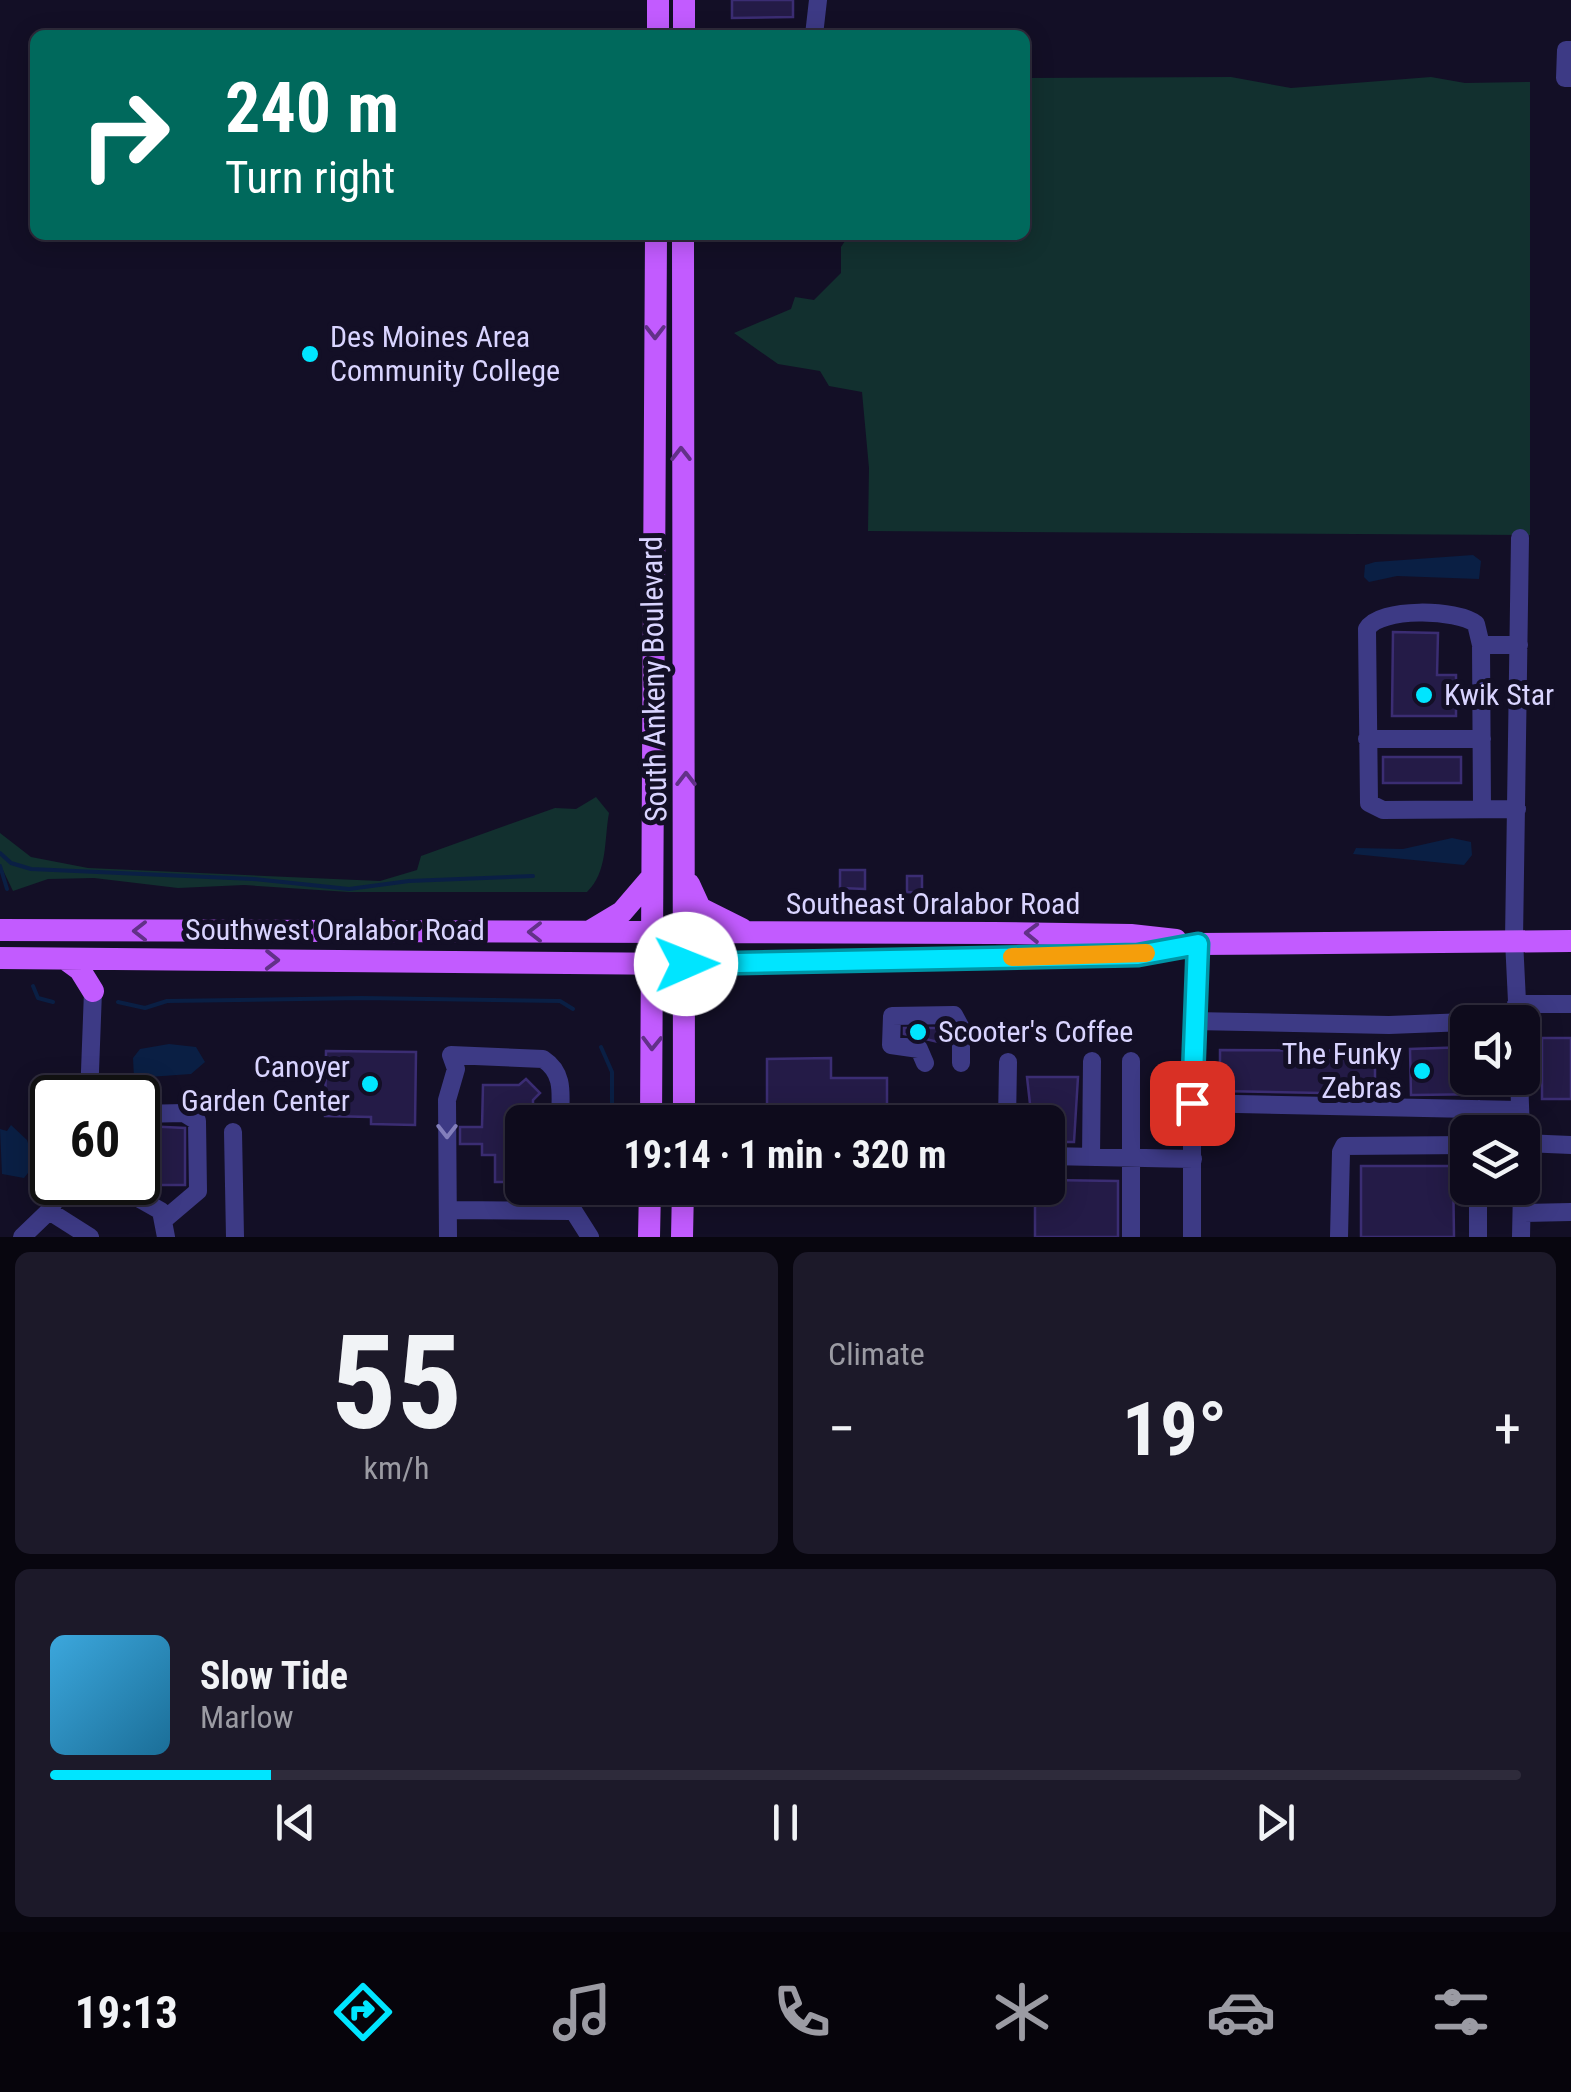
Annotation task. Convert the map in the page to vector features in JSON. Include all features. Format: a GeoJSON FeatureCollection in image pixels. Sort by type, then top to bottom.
{"type":"FeatureCollection","features":[{"type":"Feature","properties":{"kind":"main road"},"geometry":{"type":"LineString","coordinates":[[658,0],[658,30]]}},
{"type":"Feature","properties":{"kind":"main road"},"geometry":{"type":"LineString","coordinates":[[684,0],[684,30]]}},
{"type":"Feature","properties":{"kind":"main road","name":"South Ankeny Boulevard"},"geometry":{"type":"LineString","coordinates":[[656,240],[652,878],[668,934],[682,1105]]}},
{"type":"Feature","properties":{"kind":"main road","name":"South Ankeny Boulevard"},"geometry":{"type":"LineString","coordinates":[[652,1105],[669,963],[668,934],[686,876],[682,240]]}},
{"type":"Feature","properties":{"kind":"main road"},"geometry":{"type":"LineString","coordinates":[[686,876],[700,908],[757,934]]}},
{"type":"Feature","properties":{"kind":"main road"},"geometry":{"type":"LineString","coordinates":[[588,932],[622,912],[652,878]]}},
{"type":"Feature","properties":{"kind":"main road","name":"Southwest Oralabor Road"},"geometry":{"type":"LineString","coordinates":[[0,930],[668,934]]}},
{"type":"Feature","properties":{"kind":"main road","name":"Southeast Oralabor Road"},"geometry":{"type":"LineString","coordinates":[[668,934],[1131,935],[1198,944],[1571,940]]}},
{"type":"Feature","properties":{"kind":"main road","name":"Southeast Oralabor Road"},"geometry":{"type":"LineString","coordinates":[[669,963],[1138,955],[1198,944]]}},
{"type":"Feature","properties":{"kind":"main road","name":"Southwest Oralabor Road"},"geometry":{"type":"LineString","coordinates":[[0,958],[669,963]]}},
{"type":"Feature","properties":{"kind":"main road"},"geometry":{"type":"LineString","coordinates":[[66,959],[80,970],[93,991]]}},
{"type":"Feature","properties":{"kind":"main road"},"geometry":{"type":"LineString","coordinates":[[93,991],[100,975],[117,959]]}},
{"type":"Feature","properties":{"kind":"main road"},"geometry":{"type":"LineString","coordinates":[[649,1237],[650,1205]]}},
{"type":"Feature","properties":{"kind":"main road"},"geometry":{"type":"LineString","coordinates":[[682,1237],[683,1205]]}},
{"type":"Feature","properties":{"kind":"street"},"geometry":{"type":"LineString","coordinates":[[815,30],[818,0]]}},
{"type":"Feature","properties":{"kind":"street"},"geometry":{"type":"LineString","coordinates":[[1571,50],[1566,50],[1565,78],[1571,78]]}},
{"type":"Feature","properties":{"kind":"street"},"geometry":{"type":"LineString","coordinates":[[1517,1005],[1514,940],[1520,538]]}},
{"type":"Feature","properties":{"kind":"street"},"geometry":{"type":"LineString","coordinates":[[1482,809],[1481,645],[1476,624],[1459,614],[1386,614],[1371,622],[1366,643],[1367,796],[1375,807],[1482,809],[1517,809]]}},
{"type":"Feature","properties":{"kind":"street"},"geometry":{"type":"LineString","coordinates":[[1481,645],[1519,645]]}},
{"type":"Feature","properties":{"kind":"street"},"geometry":{"type":"LineString","coordinates":[[1367,739],[1482,739]]}},
{"type":"Feature","properties":{"kind":"street"},"geometry":{"type":"LineString","coordinates":[[1192,1237],[1193,1021],[1198,944]]}},
{"type":"Feature","properties":{"kind":"street"},"geometry":{"type":"LineString","coordinates":[[90,1075],[93,991]]}},
{"type":"Feature","properties":{"kind":"street"},"geometry":{"type":"LineString","coordinates":[[1540,1011],[1571,1004]]}},
{"type":"Feature","properties":{"kind":"street"},"geometry":{"type":"LineString","coordinates":[[925,1063],[919,1049],[891,1045],[892,1016],[954,1015],[961,1028],[961,1063]]}},
{"type":"Feature","properties":{"kind":"street"},"geometry":{"type":"LineString","coordinates":[[1193,1021],[1388,1025],[1450,1021]]}},
{"type":"Feature","properties":{"kind":"street"},"geometry":{"type":"LineString","coordinates":[[448,1237],[447,1100],[456,1070],[452,1055],[543,1059],[555,1067],[560,1080],[560,1105]]}},
{"type":"Feature","properties":{"kind":"street"},"geometry":{"type":"LineString","coordinates":[[1091,1157],[1092,1061]]}},
{"type":"Feature","properties":{"kind":"street"},"geometry":{"type":"LineString","coordinates":[[1131,1061],[1131,1237]]}},
{"type":"Feature","properties":{"kind":"street"},"geometry":{"type":"LineString","coordinates":[[1007,1105],[1008,1062]]}},
{"type":"Feature","properties":{"kind":"street"},"geometry":{"type":"LineString","coordinates":[[1519,1095],[1519,1115]]}},
{"type":"Feature","properties":{"kind":"street"},"geometry":{"type":"LineString","coordinates":[[1192,1103],[1519,1110]]}},
{"type":"Feature","properties":{"kind":"street"},"geometry":{"type":"LineString","coordinates":[[1478,1109],[1478,1115]]}},
{"type":"Feature","properties":{"kind":"street"},"geometry":{"type":"LineString","coordinates":[[160,1114],[184,1113],[196,1121],[198,1191],[165,1228]]}},
{"type":"Feature","properties":{"kind":"street"},"geometry":{"type":"LineString","coordinates":[[233,1132],[234,1237]]}},
{"type":"Feature","properties":{"kind":"street"},"geometry":{"type":"LineString","coordinates":[[1540,1144],[1571,1144]]}},
{"type":"Feature","properties":{"kind":"street"},"geometry":{"type":"LineString","coordinates":[[1339,1237],[1340,1152],[1344,1146],[1450,1145]]}},
{"type":"Feature","properties":{"kind":"street"},"geometry":{"type":"LineString","coordinates":[[1065,1156],[1193,1159]]}},
{"type":"Feature","properties":{"kind":"street"},"geometry":{"type":"LineString","coordinates":[[22,1237],[53,1205]]}},
{"type":"Feature","properties":{"kind":"street"},"geometry":{"type":"LineString","coordinates":[[151,1205],[162,1211],[165,1228]]}},
{"type":"Feature","properties":{"kind":"street"},"geometry":{"type":"LineString","coordinates":[[568,1205],[590,1237]]}},
{"type":"Feature","properties":{"kind":"street"},"geometry":{"type":"LineString","coordinates":[[1478,1205],[1478,1237]]}},
{"type":"Feature","properties":{"kind":"street"},"geometry":{"type":"LineString","coordinates":[[1521,1237],[1522,1205]]}},
{"type":"Feature","properties":{"kind":"street"},"geometry":{"type":"LineString","coordinates":[[448,1210],[571,1211]]}},
{"type":"Feature","properties":{"kind":"street"},"geometry":{"type":"LineString","coordinates":[[49,1211],[90,1237]]}},
{"type":"Feature","properties":{"kind":"street"},"geometry":{"type":"LineString","coordinates":[[1522,1212],[1571,1212]]}},
{"type":"Feature","properties":{"kind":"green space"},"geometry":{"type":"Polygon","coordinates":[[[1231,77],[1291,88],[1431,77],[1465,83],[1530,82],[1530,535],[868,531],[869,468],[862,392],[829,386],[820,371],[778,364],[734,333],[791,309],[795,297],[814,300],[841,273],[841,247],[846,240],[1030,240],[1030,78],[1231,77]]]}},
{"type":"Feature","properties":{"kind":"green space"},"geometry":{"type":"Polygon","coordinates":[[[596,797],[609,813],[602,865],[587,892],[349,892],[244,885],[178,888],[94,878],[48,879],[13,891],[0,864],[0,833],[31,857],[88,868],[380,881],[417,870],[421,856],[555,808],[576,809],[596,797]]]}},
{"type":"Feature","properties":{"kind":"water"},"geometry":{"type":"Polygon","coordinates":[[[1473,555],[1481,561],[1479,579],[1397,576],[1369,582],[1364,577],[1365,565],[1375,562],[1473,555]]]}},
{"type":"Feature","properties":{"kind":"water"},"geometry":{"type":"Polygon","coordinates":[[[1452,838],[1471,842],[1472,855],[1464,865],[1353,854],[1356,848],[1403,849],[1452,838]]]}},
{"type":"Feature","properties":{"kind":"water"},"geometry":{"type":"Polygon","coordinates":[[[169,1044],[196,1047],[205,1062],[191,1074],[134,1075],[133,1058],[140,1049],[169,1044]]]}},
{"type":"Feature","properties":{"kind":"water"},"geometry":{"type":"Polygon","coordinates":[[[11,1125],[27,1140],[30,1170],[24,1178],[2,1174],[0,1129],[7,1131],[11,1125]]]}},
{"type":"Feature","properties":{"kind":"building"},"geometry":{"type":"Polygon","coordinates":[[[732,0],[793,0],[793,17],[732,18],[732,0]]]}},
{"type":"Feature","properties":{"kind":"building","name":"Kwik Star"},"geometry":{"type":"Polygon","coordinates":[[[1393,632],[1438,633],[1437,675],[1456,675],[1456,716],[1392,716],[1393,632]]]}},
{"type":"Feature","properties":{"kind":"building"},"geometry":{"type":"Polygon","coordinates":[[[1383,757],[1461,757],[1461,783],[1383,783],[1383,757]]]}},
{"type":"Feature","properties":{"kind":"building"},"geometry":{"type":"Polygon","coordinates":[[[840,870],[865,870],[865,889],[840,888],[840,870]]]}},
{"type":"Feature","properties":{"kind":"building"},"geometry":{"type":"Polygon","coordinates":[[[907,876],[922,876],[922,893],[907,892],[907,876]]]}},
{"type":"Feature","properties":{"kind":"building"},"geometry":{"type":"Polygon","coordinates":[[[904,1028],[938,1028],[938,1042],[904,1034],[904,1028]]]}},
{"type":"Feature","properties":{"kind":"building"},"geometry":{"type":"Polygon","coordinates":[[[1542,1038],[1571,1038],[1571,1099],[1542,1099],[1542,1038]]]}},
{"type":"Feature","properties":{"kind":"building"},"geometry":{"type":"Polygon","coordinates":[[[1450,1048],[1450,1095],[1411,1095],[1410,1049],[1450,1048]]]}},
{"type":"Feature","properties":{"kind":"building"},"geometry":{"type":"Polygon","coordinates":[[[1220,1050],[1375,1051],[1375,1094],[1220,1091],[1220,1050]]]}},
{"type":"Feature","properties":{"kind":"building","name":"Canoyer Garden Center"},"geometry":{"type":"Polygon","coordinates":[[[326,1051],[416,1052],[415,1125],[371,1124],[371,1117],[325,1116],[326,1051]]]}},
{"type":"Feature","properties":{"kind":"building"},"geometry":{"type":"Polygon","coordinates":[[[831,1058],[831,1078],[887,1078],[887,1105],[767,1105],[767,1059],[831,1058]]]}},
{"type":"Feature","properties":{"kind":"building"},"geometry":{"type":"Polygon","coordinates":[[[1027,1077],[1078,1077],[1074,1142],[1065,1142],[1065,1105],[1030,1105],[1027,1077]]]}},
{"type":"Feature","properties":{"kind":"building"},"geometry":{"type":"Polygon","coordinates":[[[526,1079],[540,1093],[533,1105],[505,1105],[505,1182],[495,1182],[495,1155],[482,1155],[482,1144],[460,1144],[460,1127],[482,1127],[483,1085],[519,1085],[526,1079]]]}},
{"type":"Feature","properties":{"kind":"building"},"geometry":{"type":"Polygon","coordinates":[[[160,1127],[185,1128],[185,1185],[160,1185],[160,1127]]]}},
{"type":"Feature","properties":{"kind":"building"},"geometry":{"type":"Polygon","coordinates":[[[1361,1166],[1450,1166],[1454,1237],[1361,1237],[1361,1166]]]}},
{"type":"Feature","properties":{"kind":"building"},"geometry":{"type":"Polygon","coordinates":[[[1065,1180],[1118,1181],[1118,1237],[1035,1237],[1035,1205],[1065,1205],[1065,1180]]]}},
{"type":"Feature","properties":{"kind":"waterway"},"geometry":{"type":"LineString","coordinates":[[0,853],[11,863],[31,869],[253,879],[349,889],[409,881],[533,876]]}},
{"type":"Feature","properties":{"kind":"waterway"},"geometry":{"type":"LineString","coordinates":[[0,866],[7,889]]}},
{"type":"Feature","properties":{"kind":"waterway"},"geometry":{"type":"LineString","coordinates":[[33,986],[38,998],[53,1002]]}},
{"type":"Feature","properties":{"kind":"waterway"},"geometry":{"type":"LineString","coordinates":[[118,1002],[145,1008],[167,1001],[560,1001],[573,1009]]}},
{"type":"Feature","properties":{"kind":"waterway"},"geometry":{"type":"LineString","coordinates":[[601,1047],[612,1072],[612,1105]]}},
{"type":"Feature","properties":{"kind":"slow traffic"},"geometry":{"type":"LineString","coordinates":[[1012,957],[1146,953]]}},
{"type":"Feature","properties":{"kind":"place","name":"Des Moines Area Community College"},"geometry":{"type":"Point","coordinates":[310,354]}},
{"type":"Feature","properties":{"kind":"place","name":"Kwik Star"},"geometry":{"type":"Point","coordinates":[1424,695]}},
{"type":"Feature","properties":{"kind":"place","name":"Scooter's Coffee"},"geometry":{"type":"Point","coordinates":[918,1032]}},
{"type":"Feature","properties":{"kind":"place","name":"The Funky Zebras"},"geometry":{"type":"Point","coordinates":[1422,1071]}},
{"type":"Feature","properties":{"kind":"place","name":"Canoyer Garden Center"},"geometry":{"type":"Point","coordinates":[370,1084]}},
{"type":"Feature","properties":{"kind":"route"},"geometry":{"type":"LineString","coordinates":[[686,964],[1138,955],[1198,944],[1192,1103]]}}]}
